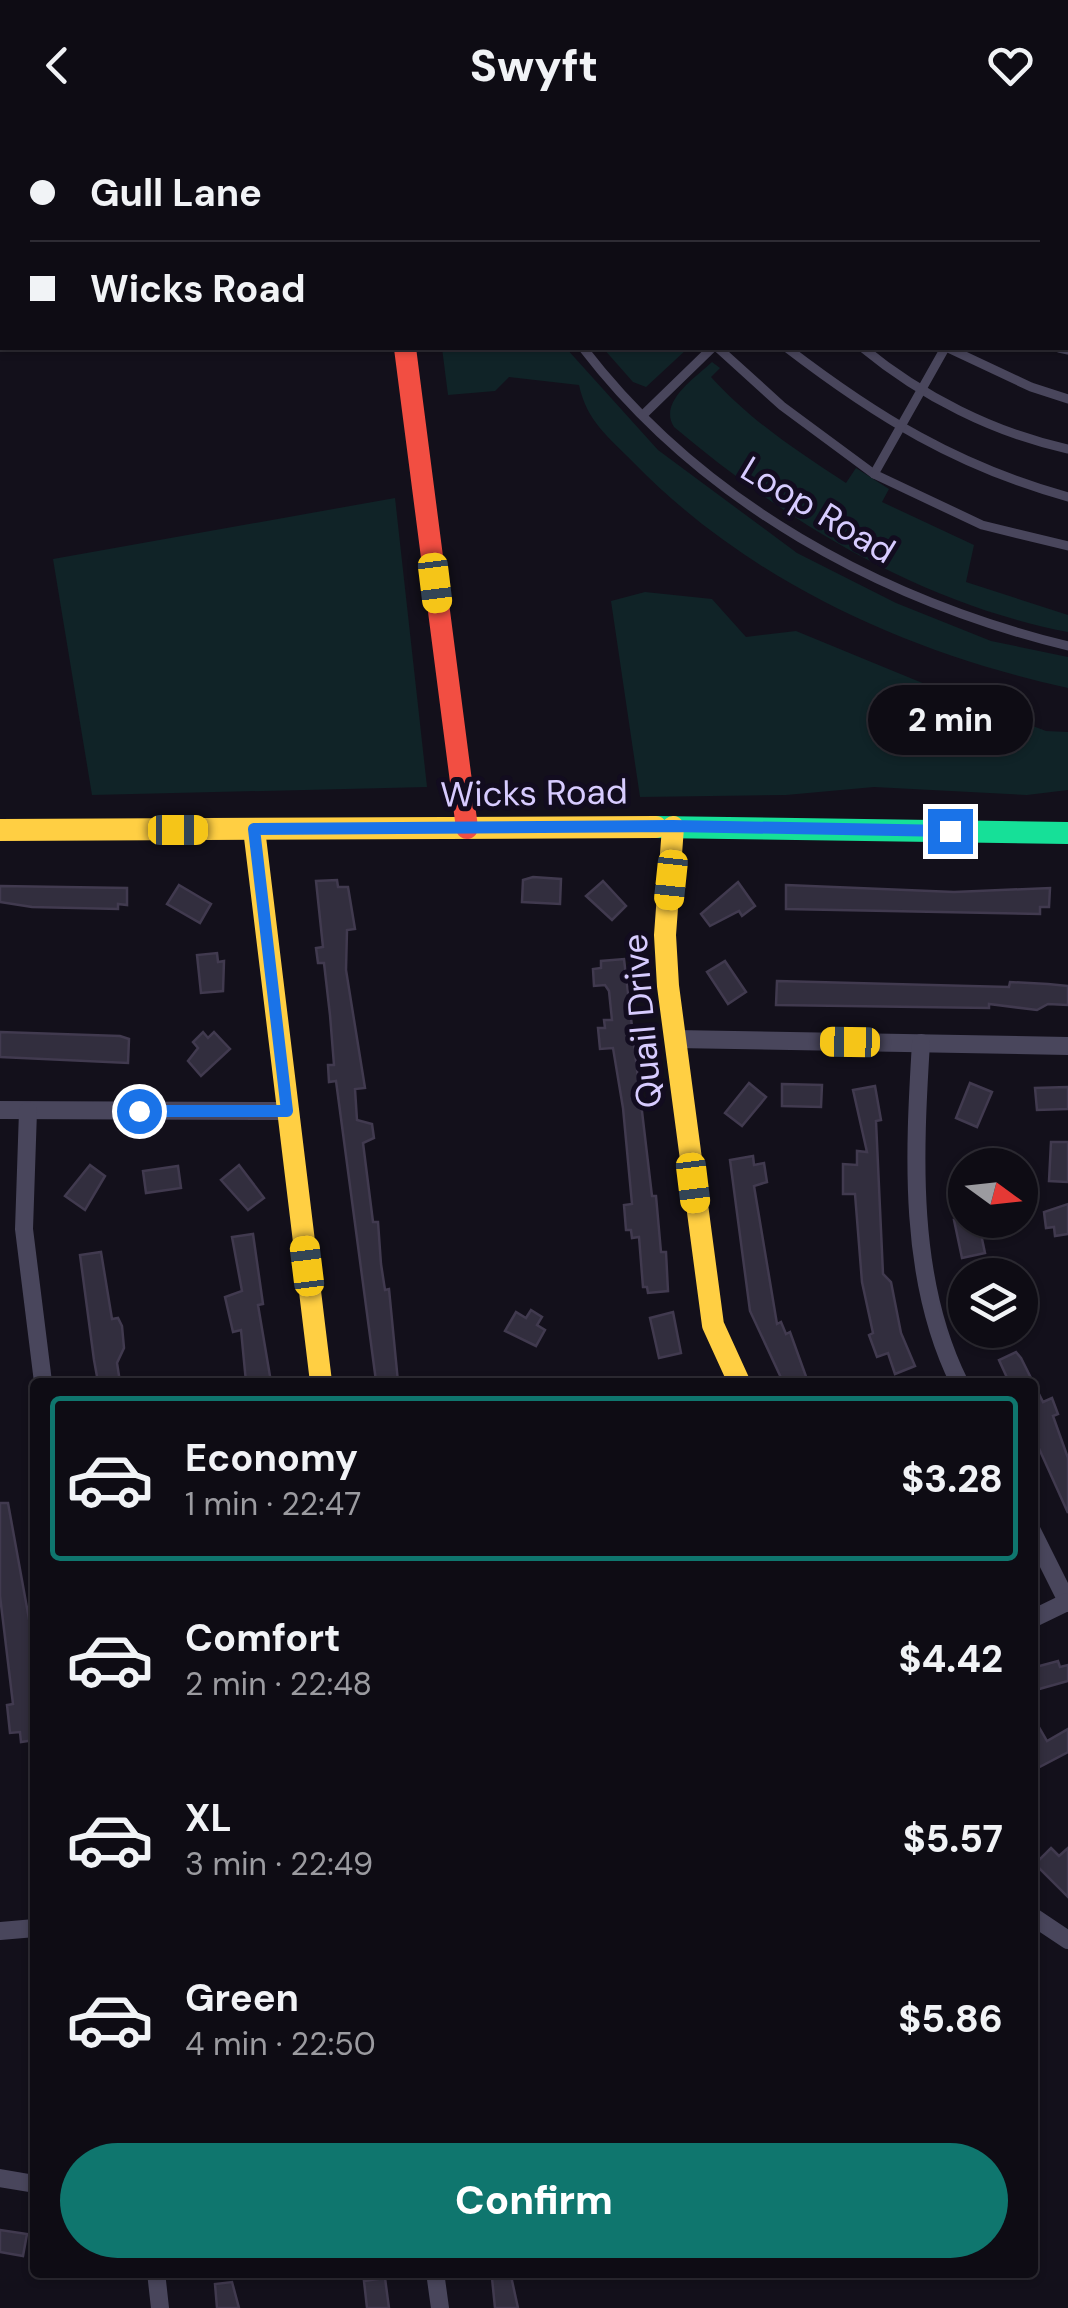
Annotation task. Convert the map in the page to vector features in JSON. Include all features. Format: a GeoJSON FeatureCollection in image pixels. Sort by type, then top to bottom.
{"type":"FeatureCollection","features":[{"type":"Feature","properties":{"kind":"main road"},"geometry":{"type":"LineString","coordinates":[[404,350],[467,828]]}},
{"type":"Feature","properties":{"kind":"main road","name":"Wicks Road"},"geometry":{"type":"LineString","coordinates":[[0,830],[673,826],[1068,834]]}},
{"type":"Feature","properties":{"kind":"main road","name":"Quail Drive"},"geometry":{"type":"LineString","coordinates":[[673,826],[665,935],[674,1039],[713,1325],[737,1378]]}},
{"type":"Feature","properties":{"kind":"main road"},"geometry":{"type":"LineString","coordinates":[[254,829],[321,1378]]}},
{"type":"Feature","properties":{"kind":"street"},"geometry":{"type":"LineString","coordinates":[[674,1039],[1068,1046]]}},
{"type":"Feature","properties":{"kind":"street"},"geometry":{"type":"LineString","coordinates":[[921,1043],[917,1165],[922,1252],[935,1316],[958,1378]]}},
{"type":"Feature","properties":{"kind":"street"},"geometry":{"type":"LineString","coordinates":[[0,1110],[287,1111]]}},
{"type":"Feature","properties":{"kind":"street"},"geometry":{"type":"LineString","coordinates":[[28,1111],[24,1229],[43,1378]]}},
{"type":"Feature","properties":{"kind":"street"},"geometry":{"type":"LineString","coordinates":[[1038,1543],[1068,1602],[1038,1616]]}},
{"type":"Feature","properties":{"kind":"street"},"geometry":{"type":"LineString","coordinates":[[1038,1920],[1068,1940]]}},
{"type":"Feature","properties":{"kind":"street"},"geometry":{"type":"LineString","coordinates":[[0,1931],[30,1928]]}},
{"type":"Feature","properties":{"kind":"street"},"geometry":{"type":"LineString","coordinates":[[0,2178],[30,2183]]}},
{"type":"Feature","properties":{"kind":"street"},"geometry":{"type":"LineString","coordinates":[[157,2278],[160,2308]]}},
{"type":"Feature","properties":{"kind":"street"},"geometry":{"type":"LineString","coordinates":[[436,2278],[440,2308]]}},
{"type":"Feature","properties":{"kind":"lane","name":"Loop Road"},"geometry":{"type":"LineString","coordinates":[[586,350],[643,415],[749,504],[864,574],[1000,630],[1068,646]]}},
{"type":"Feature","properties":{"kind":"lane"},"geometry":{"type":"LineString","coordinates":[[643,415],[713,350]]}},
{"type":"Feature","properties":{"kind":"lane"},"geometry":{"type":"LineString","coordinates":[[717,350],[782,406],[874,474],[982,525],[1068,546]]}},
{"type":"Feature","properties":{"kind":"lane"},"geometry":{"type":"LineString","coordinates":[[789,350],[854,400],[900,427],[998,477],[1068,497]]}},
{"type":"Feature","properties":{"kind":"lane"},"geometry":{"type":"LineString","coordinates":[[866,350],[921,390],[996,427],[1068,450]]}},
{"type":"Feature","properties":{"kind":"lane"},"geometry":{"type":"LineString","coordinates":[[874,474],[946,350]]}},
{"type":"Feature","properties":{"kind":"lane"},"geometry":{"type":"LineString","coordinates":[[951,350],[1031,388],[1068,399]]}},
{"type":"Feature","properties":{"kind":"green space"},"geometry":{"type":"Polygon","coordinates":[[[442,350],[568,350],[658,450],[797,553],[896,603],[991,641],[1068,657],[1068,688],[949,655],[891,633],[780,577],[679,505],[634,463],[600,428],[587,409],[579,385],[509,377],[495,391],[448,395],[442,350]]]}},
{"type":"Feature","properties":{"kind":"green space"},"geometry":{"type":"Polygon","coordinates":[[[605,350],[686,350],[646,387],[633,382],[605,350]]]}},
{"type":"Feature","properties":{"kind":"green space"},"geometry":{"type":"Polygon","coordinates":[[[712,362],[720,368],[711,377],[742,408],[792,447],[846,483],[856,468],[889,489],[882,502],[974,545],[966,582],[1068,615],[1068,632],[1013,619],[908,580],[809,526],[718,462],[674,427],[670,418],[681,391],[712,362]]]}},
{"type":"Feature","properties":{"kind":"green space"},"geometry":{"type":"Polygon","coordinates":[[[395,498],[427,787],[92,795],[53,559],[395,498]]]}},
{"type":"Feature","properties":{"kind":"green space"},"geometry":{"type":"Polygon","coordinates":[[[645,592],[712,599],[746,637],[796,631],[954,696],[979,696],[1011,718],[1046,731],[1068,732],[1068,790],[1027,795],[874,787],[786,795],[640,797],[611,601],[645,592]]]}},
{"type":"Feature","properties":{"kind":"building"},"geometry":{"type":"Polygon","coordinates":[[[561,879],[560,904],[522,902],[523,880],[561,879]]]}},
{"type":"Feature","properties":{"kind":"building"},"geometry":{"type":"Polygon","coordinates":[[[337,880],[338,887],[348,887],[355,929],[347,930],[346,970],[365,1088],[355,1089],[357,1120],[372,1124],[374,1138],[363,1143],[373,1222],[378,1222],[385,1290],[389,1289],[398,1378],[376,1378],[336,1081],[329,1082],[328,1065],[334,1065],[324,963],[318,963],[316,948],[323,947],[316,881],[337,880]]]}},
{"type":"Feature","properties":{"kind":"building"},"geometry":{"type":"Polygon","coordinates":[[[603,881],[626,906],[612,920],[586,896],[603,881]]]}},
{"type":"Feature","properties":{"kind":"building"},"geometry":{"type":"Polygon","coordinates":[[[738,882],[755,906],[742,916],[739,911],[710,926],[701,914],[738,882]]]}},
{"type":"Feature","properties":{"kind":"building"},"geometry":{"type":"Polygon","coordinates":[[[179,885],[211,904],[200,923],[167,904],[179,885]]]}},
{"type":"Feature","properties":{"kind":"building"},"geometry":{"type":"Polygon","coordinates":[[[786,885],[954,892],[1050,888],[1049,907],[1040,907],[1040,914],[786,909],[786,885]]]}},
{"type":"Feature","properties":{"kind":"building"},"geometry":{"type":"Polygon","coordinates":[[[0,886],[127,888],[127,905],[118,904],[118,909],[32,907],[0,902],[0,886]]]}},
{"type":"Feature","properties":{"kind":"building"},"geometry":{"type":"Polygon","coordinates":[[[217,953],[218,962],[224,961],[223,991],[201,993],[197,955],[217,953]]]}},
{"type":"Feature","properties":{"kind":"building"},"geometry":{"type":"Polygon","coordinates":[[[624,959],[652,1196],[656,1196],[661,1252],[666,1252],[668,1291],[648,1293],[647,1287],[643,1287],[639,1237],[632,1238],[631,1230],[626,1230],[624,1205],[632,1204],[623,1108],[613,1048],[600,1049],[598,1028],[605,1028],[604,1020],[612,1020],[609,991],[605,985],[594,986],[593,969],[601,968],[601,961],[624,959]]]}},
{"type":"Feature","properties":{"kind":"building"},"geometry":{"type":"Polygon","coordinates":[[[725,961],[746,992],[728,1004],[707,972],[725,961]]]}},
{"type":"Feature","properties":{"kind":"building"},"geometry":{"type":"Polygon","coordinates":[[[777,981],[1009,987],[1010,982],[1048,984],[1068,986],[1068,1005],[1048,1004],[1037,1010],[989,1004],[989,1008],[776,1005],[777,981]]]}},
{"type":"Feature","properties":{"kind":"building"},"geometry":{"type":"Polygon","coordinates":[[[0,1032],[120,1036],[129,1039],[128,1063],[0,1057],[0,1032]]]}},
{"type":"Feature","properties":{"kind":"building"},"geometry":{"type":"Polygon","coordinates":[[[203,1032],[208,1038],[214,1032],[230,1049],[201,1076],[188,1061],[198,1048],[193,1042],[203,1032]]]}},
{"type":"Feature","properties":{"kind":"building"},"geometry":{"type":"Polygon","coordinates":[[[749,1083],[766,1097],[742,1126],[725,1113],[749,1083]]]}},
{"type":"Feature","properties":{"kind":"building"},"geometry":{"type":"Polygon","coordinates":[[[970,1083],[992,1092],[977,1127],[956,1118],[970,1083]]]}},
{"type":"Feature","properties":{"kind":"building"},"geometry":{"type":"Polygon","coordinates":[[[782,1084],[822,1085],[821,1107],[782,1106],[782,1084]]]}},
{"type":"Feature","properties":{"kind":"building"},"geometry":{"type":"Polygon","coordinates":[[[875,1086],[881,1120],[876,1121],[883,1274],[891,1282],[901,1333],[915,1366],[895,1374],[888,1353],[877,1357],[869,1335],[873,1333],[862,1282],[855,1194],[843,1194],[843,1164],[857,1165],[857,1151],[867,1152],[853,1090],[875,1086]]]}},
{"type":"Feature","properties":{"kind":"building"},"geometry":{"type":"Polygon","coordinates":[[[1068,1087],[1068,1109],[1037,1110],[1035,1088],[1068,1087]]]}},
{"type":"Feature","properties":{"kind":"building"},"geometry":{"type":"Polygon","coordinates":[[[1051,1142],[1068,1142],[1068,1182],[1049,1181],[1051,1142]]]}},
{"type":"Feature","properties":{"kind":"building"},"geometry":{"type":"Polygon","coordinates":[[[753,1156],[754,1165],[764,1163],[767,1182],[754,1186],[777,1324],[781,1322],[786,1334],[790,1332],[807,1378],[781,1378],[750,1311],[730,1160],[753,1156]]]}},
{"type":"Feature","properties":{"kind":"building"},"geometry":{"type":"Polygon","coordinates":[[[90,1165],[105,1176],[85,1210],[65,1196],[90,1165]]]}},
{"type":"Feature","properties":{"kind":"building"},"geometry":{"type":"Polygon","coordinates":[[[239,1165],[264,1198],[248,1210],[221,1180],[239,1165]]]}},
{"type":"Feature","properties":{"kind":"building"},"geometry":{"type":"Polygon","coordinates":[[[178,1166],[181,1188],[146,1193],[143,1171],[178,1166]]]}},
{"type":"Feature","properties":{"kind":"building"},"geometry":{"type":"Polygon","coordinates":[[[1068,1204],[1068,1234],[1055,1236],[1054,1227],[1046,1228],[1044,1212],[1068,1204]]]}},
{"type":"Feature","properties":{"kind":"building"},"geometry":{"type":"Polygon","coordinates":[[[253,1234],[263,1304],[258,1305],[270,1378],[246,1378],[241,1330],[233,1332],[225,1297],[242,1291],[232,1237],[253,1234]]]}},
{"type":"Feature","properties":{"kind":"building"},"geometry":{"type":"Polygon","coordinates":[[[958,1238],[982,1238],[985,1253],[962,1258],[958,1238]]]}},
{"type":"Feature","properties":{"kind":"building"},"geometry":{"type":"Polygon","coordinates":[[[101,1252],[112,1319],[118,1318],[122,1326],[124,1348],[117,1363],[119,1378],[97,1378],[80,1255],[101,1252]]]}},
{"type":"Feature","properties":{"kind":"building"},"geometry":{"type":"Polygon","coordinates":[[[531,1310],[542,1317],[537,1325],[545,1330],[536,1346],[505,1331],[516,1312],[526,1318],[531,1310]]]}},
{"type":"Feature","properties":{"kind":"building"},"geometry":{"type":"Polygon","coordinates":[[[673,1312],[681,1353],[659,1358],[650,1318],[673,1312]]]}},
{"type":"Feature","properties":{"kind":"building"},"geometry":{"type":"Polygon","coordinates":[[[1016,1352],[1031,1378],[1007,1378],[999,1360],[1016,1352]]]}},
{"type":"Feature","properties":{"kind":"building"},"geometry":{"type":"Polygon","coordinates":[[[1038,1392],[1043,1402],[1052,1398],[1058,1414],[1053,1416],[1068,1458],[1068,1513],[1038,1446],[1038,1392]]]}},
{"type":"Feature","properties":{"kind":"building"},"geometry":{"type":"Polygon","coordinates":[[[0,1503],[8,1503],[30,1624],[30,1741],[21,1742],[20,1732],[10,1733],[7,1705],[13,1704],[0,1596],[0,1503]]]}},
{"type":"Feature","properties":{"kind":"building"},"geometry":{"type":"Polygon","coordinates":[[[1058,1661],[1060,1667],[1068,1665],[1068,1681],[1038,1689],[1038,1666],[1058,1661]]]}},
{"type":"Feature","properties":{"kind":"building"},"geometry":{"type":"Polygon","coordinates":[[[1038,1725],[1047,1741],[1068,1729],[1068,1752],[1038,1768],[1038,1725]]]}},
{"type":"Feature","properties":{"kind":"building"},"geometry":{"type":"Polygon","coordinates":[[[1051,1848],[1059,1856],[1068,1848],[1068,1897],[1038,1867],[1038,1861],[1051,1848]]]}},
{"type":"Feature","properties":{"kind":"building"},"geometry":{"type":"Polygon","coordinates":[[[0,2230],[27,2234],[23,2256],[0,2252],[0,2230]]]}},
{"type":"Feature","properties":{"kind":"building"},"geometry":{"type":"Polygon","coordinates":[[[385,2278],[389,2308],[367,2308],[364,2281],[385,2278]]]}},
{"type":"Feature","properties":{"kind":"building"},"geometry":{"type":"Polygon","coordinates":[[[492,2278],[511,2278],[518,2308],[495,2308],[492,2278]]]}},
{"type":"Feature","properties":{"kind":"building"},"geometry":{"type":"Polygon","coordinates":[[[232,2282],[239,2308],[217,2308],[215,2284],[232,2282]]]}},
{"type":"Feature","properties":{"kind":"traffic: fast"},"geometry":{"type":"LineString","coordinates":[[656,827],[1068,833]]}},
{"type":"Feature","properties":{"kind":"traffic: slow"},"geometry":{"type":"LineString","coordinates":[[0,830],[656,827]]}},
{"type":"Feature","properties":{"kind":"traffic: slow"},"geometry":{"type":"LineString","coordinates":[[673,827],[665,935],[668,986],[713,1325],[737,1378]]}},
{"type":"Feature","properties":{"kind":"traffic: slow"},"geometry":{"type":"LineString","coordinates":[[254,829],[321,1378]]}},
{"type":"Feature","properties":{"kind":"traffic: jam"},"geometry":{"type":"LineString","coordinates":[[405,350],[467,828]]}},
{"type":"Feature","properties":{"kind":"route"},"geometry":{"type":"LineString","coordinates":[[139,1111],[287,1111],[254,829],[673,826],[950,831]]}}]}
